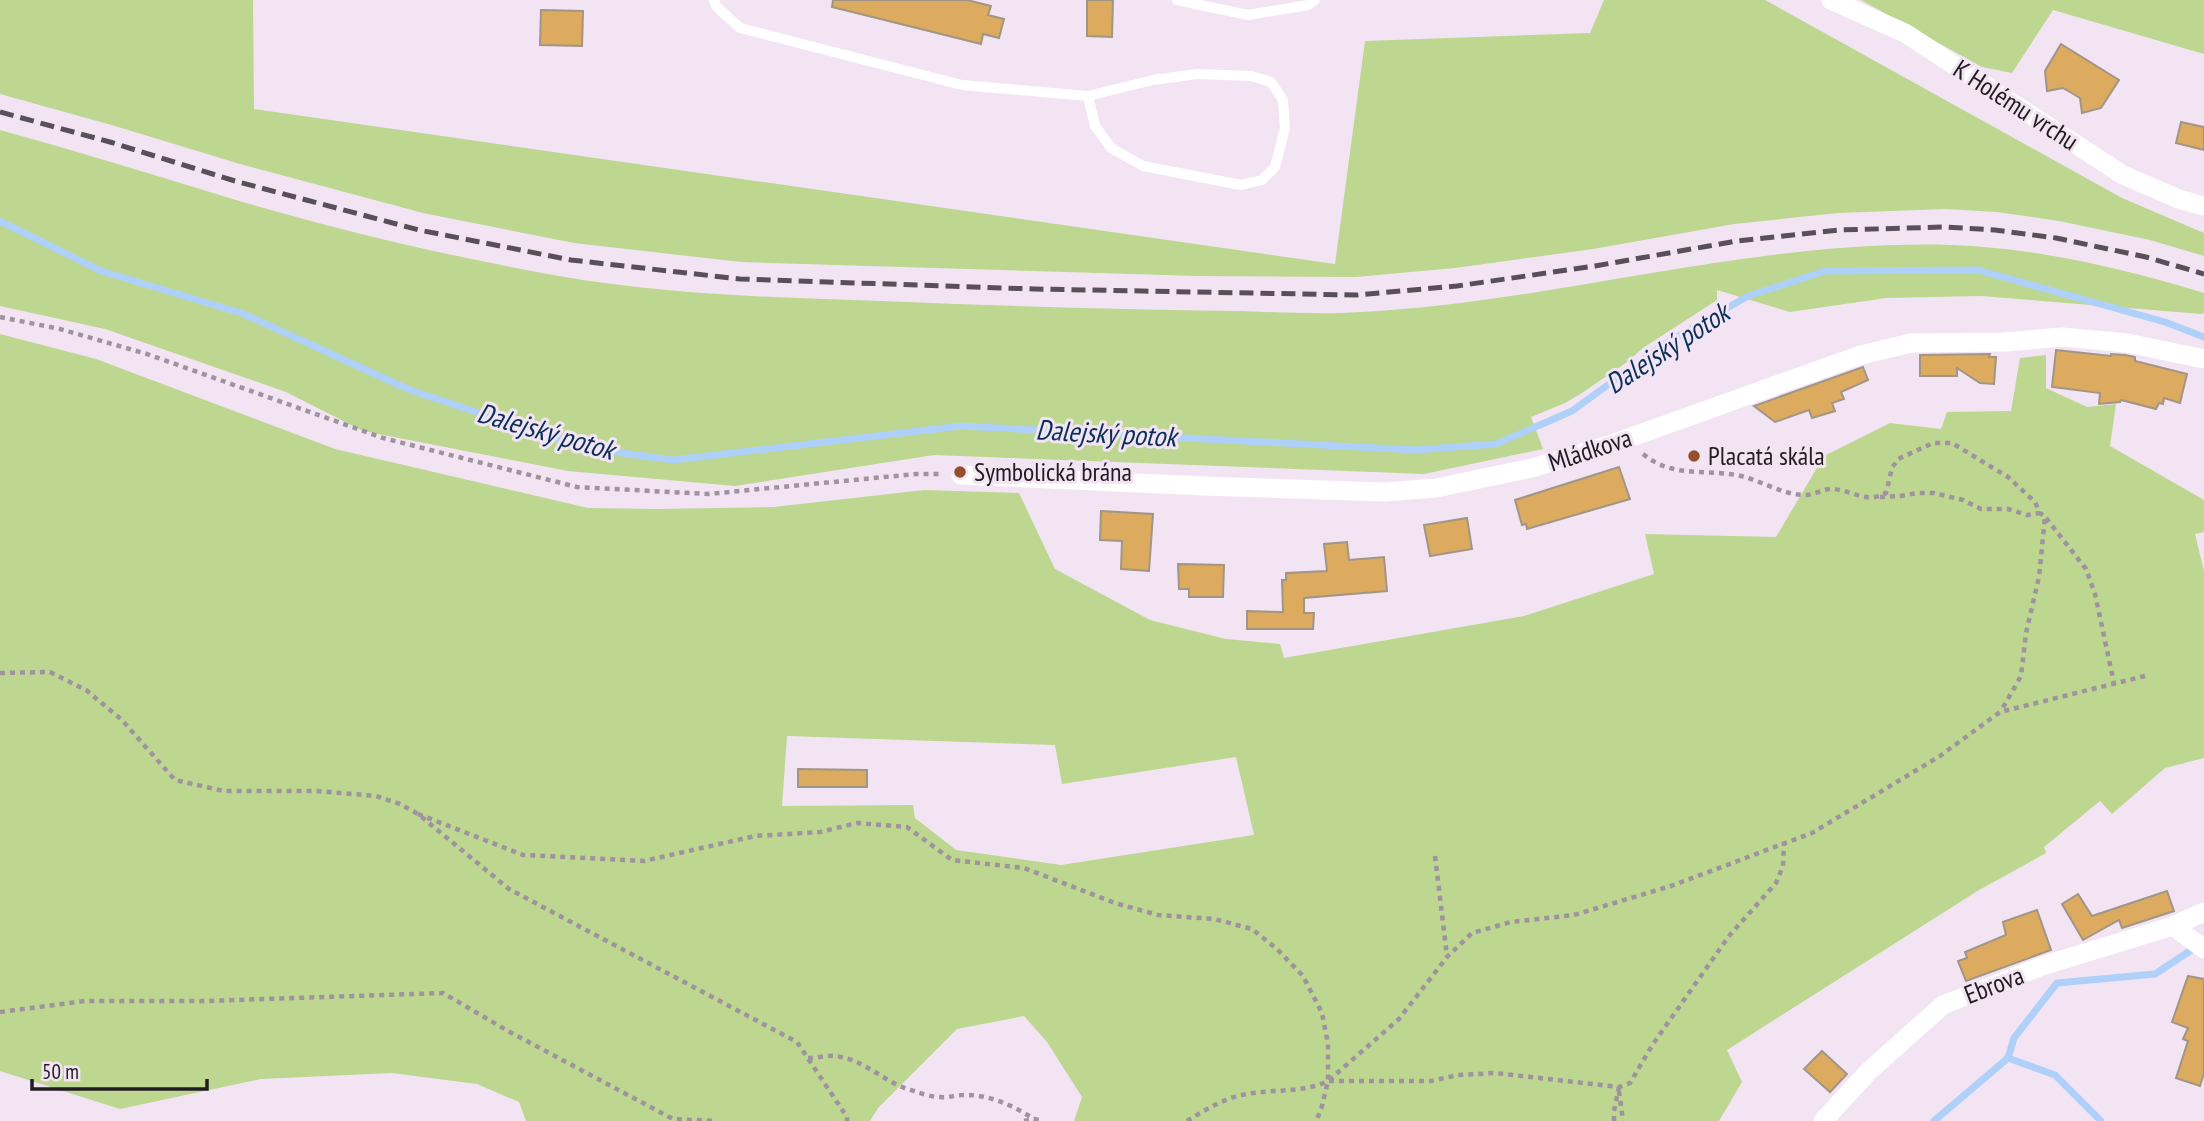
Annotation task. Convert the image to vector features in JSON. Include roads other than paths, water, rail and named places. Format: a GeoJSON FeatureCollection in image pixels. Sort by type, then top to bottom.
{"type":"FeatureCollection","features":[{"type":"Feature","properties":{"kind":"street","name":"K Holému vrchu"},"geometry":{"type":"LineString","coordinates":[[1831,0],[1905,33],[2123,175],[2179,199],[2204,206]]}},
{"type":"Feature","properties":{"kind":"street","name":"Mládkova"},"geometry":{"type":"LineString","coordinates":[[961,474],[1216,486],[1397,491],[1436,488],[1532,468],[1630,438],[1861,355],[1911,343],[2005,342],[2062,337],[2127,343],[2204,359]]}},
{"type":"Feature","properties":{"kind":"street","name":"Ebrova"},"geometry":{"type":"LineString","coordinates":[[1824,1121],[1869,1071],[1943,1005],[2042,966],[2179,931],[2204,912]]}},
{"type":"Feature","properties":{"kind":"street"},"geometry":{"type":"LineString","coordinates":[[2179,931],[2204,949]]}},
{"type":"Feature","properties":{"kind":"lane"},"geometry":{"type":"LineString","coordinates":[[714,0],[716,6],[740,28],[962,85],[1088,96],[1153,80],[1197,74],[1251,76],[1271,82],[1283,100],[1285,128],[1275,167],[1262,180],[1241,185],[1143,166],[1111,148],[1095,126],[1088,96]]}},
{"type":"Feature","properties":{"kind":"lane"},"geometry":{"type":"LineString","coordinates":[[1177,0],[1248,15],[1308,5],[1315,0]]}},
{"type":"Feature","properties":{"kind":"waterway","name":"Dalejský potok"},"geometry":{"type":"LineString","coordinates":[[0,221],[101,271],[244,314],[410,390],[585,448],[673,460],[961,426],[1415,450],[1496,444],[1572,411],[1663,345],[1748,296],[1825,271],[1978,270],[2165,322],[2204,337]]}},
{"type":"Feature","properties":{"kind":"waterway","name":"Dalejský potok"},"geometry":{"type":"LineString","coordinates":[[2101,1121],[2055,1075],[2008,1058],[2014,1038],[2057,983],[2155,974],[2196,947]]}},
{"type":"Feature","properties":{"kind":"waterway"},"geometry":{"type":"LineString","coordinates":[[1934,1121],[2008,1058]]}},
{"type":"Feature","properties":{"kind":"railway"},"geometry":{"type":"LineString","coordinates":[[0,112],[110,142],[235,181],[419,230],[571,260],[740,279],[1034,289],[1357,295],[1457,286],[1595,266],[1737,241],[1839,230],[1945,227],[2056,238],[2146,257],[2204,274]]}},
{"type":"Feature","properties":{"kind":"place","name":"Placatá skála"},"geometry":{"type":"Point","coordinates":[1694,456]}},
{"type":"Feature","properties":{"kind":"place","name":"Symbolická brána"},"geometry":{"type":"Point","coordinates":[960,472]}}]}
